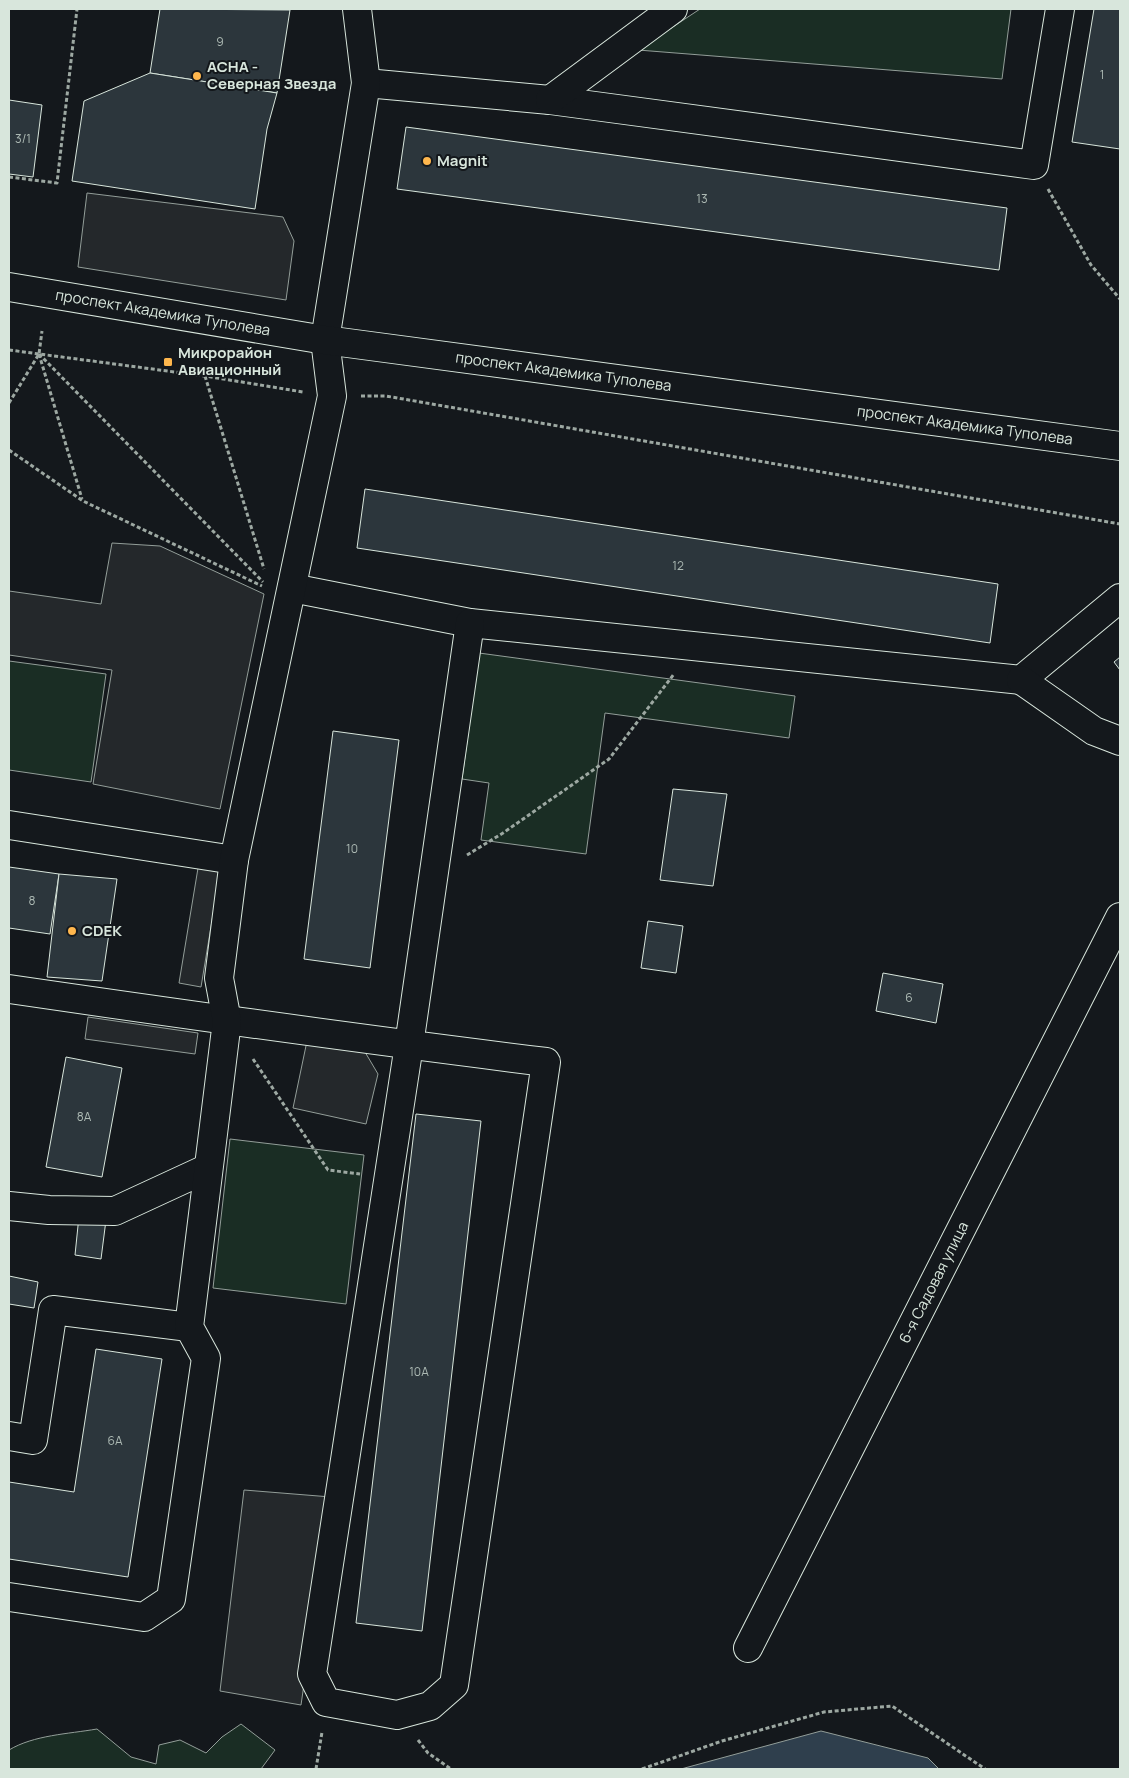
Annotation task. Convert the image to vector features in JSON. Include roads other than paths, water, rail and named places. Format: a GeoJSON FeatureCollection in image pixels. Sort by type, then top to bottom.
{"type":"FeatureCollection","features":[{"type":"Feature","properties":{"kind":"main road"},"geometry":{"type":"LineString","coordinates":[[9,1597],[144,1617],[171,1600],[206,1358],[189,1326],[227,1021],[220,978],[234,860],[332,396],[325,340],[366,83],[357,9]]}},
{"type":"Feature","properties":{"kind":"main road"},"geometry":{"type":"LineString","coordinates":[[550,100],[673,9]]}},
{"type":"Feature","properties":{"kind":"main road"},"geometry":{"type":"LineString","coordinates":[[366,83],[550,100],[1034,165],[1060,9]]}},
{"type":"Feature","properties":{"kind":"main road","name":"проспект Академика Туполева"},"geometry":{"type":"LineString","coordinates":[[9,287],[325,340],[1120,446]]}},
{"type":"Feature","properties":{"kind":"main road"},"geometry":{"type":"LineString","coordinates":[[292,588],[470,623],[1020,680],[1094,731],[1120,741]]}},
{"type":"Feature","properties":{"kind":"main road"},"geometry":{"type":"LineString","coordinates":[[1020,680],[1120,598]]}},
{"type":"Feature","properties":{"kind":"main road"},"geometry":{"type":"LineString","coordinates":[[9,989],[227,1021],[409,1045],[546,1062],[454,1685],[430,1706],[397,1715],[326,1702],[312,1674],[409,1045],[470,623]]}},
{"type":"Feature","properties":{"kind":"main road"},"geometry":{"type":"LineString","coordinates":[[9,825],[234,860]]}},
{"type":"Feature","properties":{"kind":"main road","name":"6-я Садовая улица"},"geometry":{"type":"LineString","coordinates":[[748,1648],[1120,917]]}},
{"type":"Feature","properties":{"kind":"main road"},"geometry":{"type":"LineString","coordinates":[[9,1206],[49,1210],[115,1211],[208,1168]]}},
{"type":"Feature","properties":{"kind":"main road"},"geometry":{"type":"LineString","coordinates":[[9,1436],[33,1440],[53,1310],[189,1326]]}},
{"type":"Feature","properties":{"kind":"water"},"geometry":{"type":"Polygon","coordinates":[[[821,1731],[928,1758],[939,1769],[681,1769],[821,1731]]]}},
{"type":"Feature","properties":{"kind":"place","name":"АСНА - Северная Звезда"},"geometry":{"type":"Point","coordinates":[197,76]}},
{"type":"Feature","properties":{"kind":"place","name":"Magnit"},"geometry":{"type":"Point","coordinates":[427,161]}},
{"type":"Feature","properties":{"kind":"place","name":"Микрорайон Авиационный"},"geometry":{"type":"Point","coordinates":[168,362]}},
{"type":"Feature","properties":{"kind":"place","name":"CDEK"},"geometry":{"type":"Point","coordinates":[72,931]}}]}
